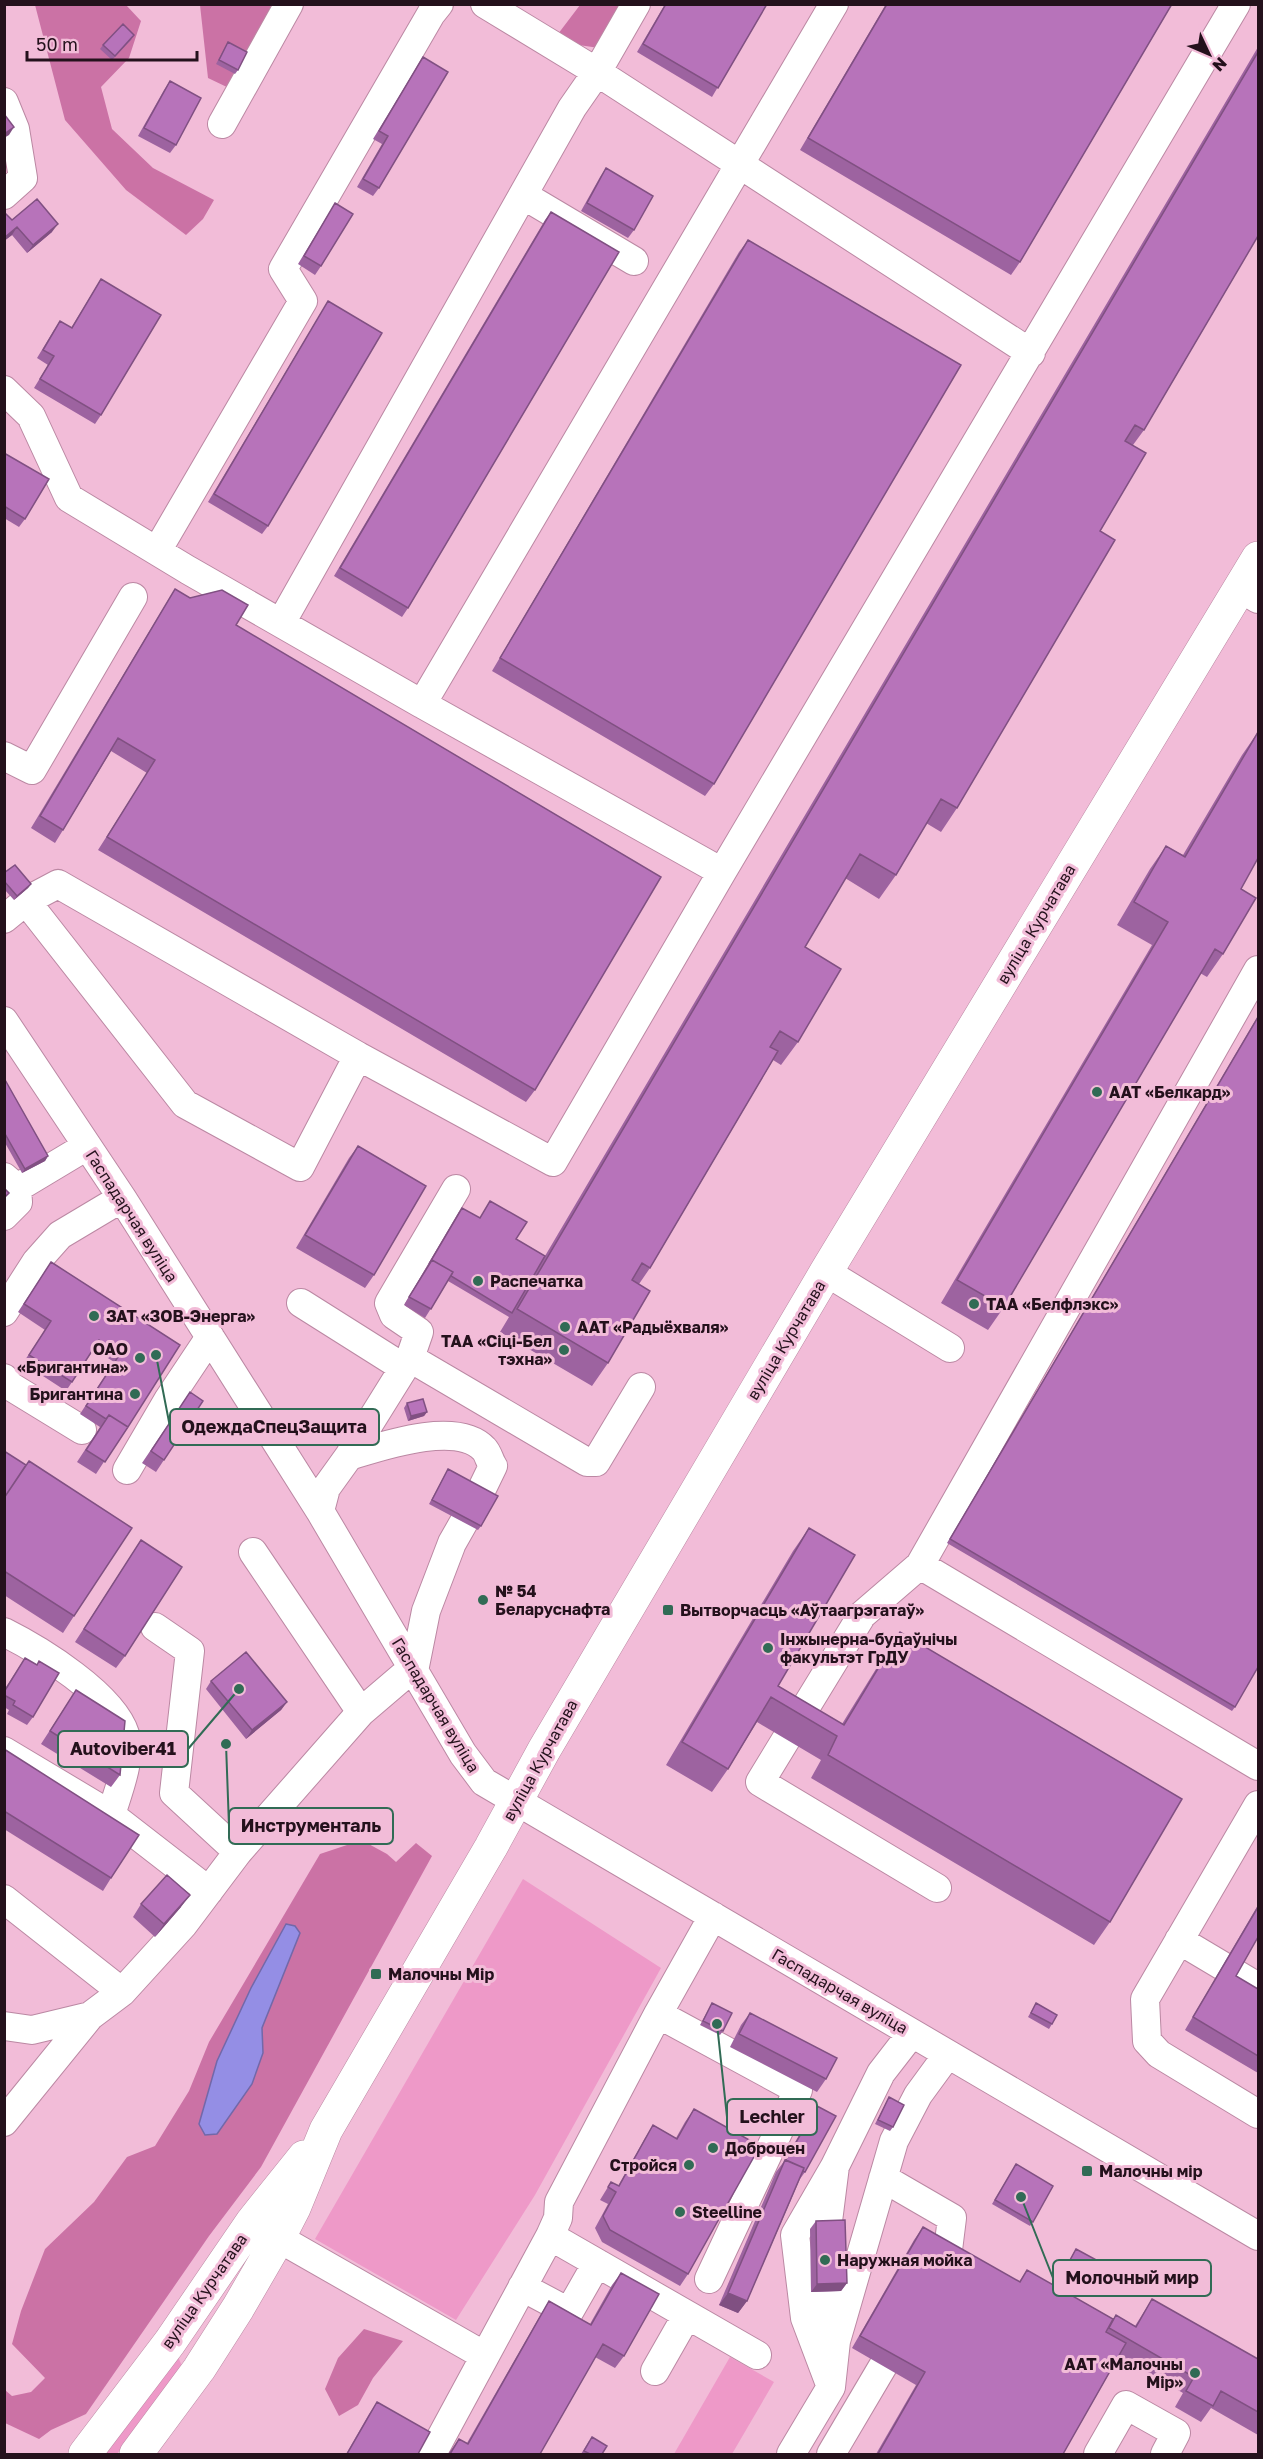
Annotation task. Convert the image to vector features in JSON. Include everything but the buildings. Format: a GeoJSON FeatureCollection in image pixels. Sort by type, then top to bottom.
{"type":"FeatureCollection","features":[{"type":"Feature","properties":{"kind":"main road","name":"вуліца Курчатава"},"geometry":{"type":"LineString","coordinates":[[136,2454],[199,2369],[265,2231],[517,1801],[550,1740],[826,1272],[1249,593],[1258,558]]}},
{"type":"Feature","properties":{"kind":"main road","name":"вуліца Курчатава"},"geometry":{"type":"LineString","coordinates":[[90,2447],[170,2342],[265,2231]]}},
{"type":"Feature","properties":{"kind":"main road"},"geometry":{"type":"LineString","coordinates":[[170,2342],[188,2345],[194,2353],[199,2369]]}},
{"type":"Feature","properties":{"kind":"street"},"geometry":{"type":"LineString","coordinates":[[222,124],[289,4]]}},
{"type":"Feature","properties":{"kind":"street"},"geometry":{"type":"LineString","coordinates":[[157,551],[303,301],[283,268],[431,14],[439,4]]}},
{"type":"Feature","properties":{"kind":"street"},"geometry":{"type":"LineString","coordinates":[[485,4],[597,72],[1031,352]]}},
{"type":"Feature","properties":{"kind":"street"},"geometry":{"type":"LineString","coordinates":[[281,623],[572,108],[597,72],[636,4]]}},
{"type":"Feature","properties":{"kind":"street"},"geometry":{"type":"LineString","coordinates":[[422,704],[834,4]]}},
{"type":"Feature","properties":{"kind":"street"},"geometry":{"type":"LineString","coordinates":[[4,920],[26,901],[58,884],[358,1056],[553,1162],[1236,4]]}},
{"type":"Feature","properties":{"kind":"street"},"geometry":{"type":"LineString","coordinates":[[4,102],[15,129],[23,178],[4,195]]}},
{"type":"Feature","properties":{"kind":"street"},"geometry":{"type":"LineString","coordinates":[[523,195],[634,261]]}},
{"type":"Feature","properties":{"kind":"street"},"geometry":{"type":"LineString","coordinates":[[4,390],[31,416],[69,498],[422,704],[722,872]]}},
{"type":"Feature","properties":{"kind":"street"},"geometry":{"type":"LineString","coordinates":[[4,756],[32,770],[133,597]]}},
{"type":"Feature","properties":{"kind":"street"},"geometry":{"type":"LineString","coordinates":[[26,901],[185,1104],[300,1167],[358,1056]]}},
{"type":"Feature","properties":{"kind":"street"},"geometry":{"type":"LineString","coordinates":[[936,1888],[759,1782],[862,1615],[920,1565],[1258,970]]}},
{"type":"Feature","properties":{"kind":"street","name":"Гаспадарчая вуліца"},"geometry":{"type":"LineString","coordinates":[[4,1021],[122,1198],[210,1336],[320,1511],[463,1754],[484,1782],[1258,2236]]}},
{"type":"Feature","properties":{"kind":"street"},"geometry":{"type":"LineString","coordinates":[[4,1216],[18,1202],[11,1182],[87,1146]]}},
{"type":"Feature","properties":{"kind":"street"},"geometry":{"type":"LineString","coordinates":[[320,1511],[326,1488],[349,1456],[407,1363],[419,1332],[394,1315],[389,1303],[456,1189]]}},
{"type":"Feature","properties":{"kind":"street"},"geometry":{"type":"LineString","coordinates":[[4,1312],[36,1262],[60,1235],[122,1198]]}},
{"type":"Feature","properties":{"kind":"street"},"geometry":{"type":"LineString","coordinates":[[826,1272],[951,1348]]}},
{"type":"Feature","properties":{"kind":"street"},"geometry":{"type":"LineString","coordinates":[[301,1303],[587,1462],[596,1462],[641,1387]]}},
{"type":"Feature","properties":{"kind":"street"},"geometry":{"type":"LineString","coordinates":[[127,1470],[168,1400],[210,1336]]}},
{"type":"Feature","properties":{"kind":"street"},"geometry":{"type":"LineString","coordinates":[[4,1378],[10,1386],[82,1430]]}},
{"type":"Feature","properties":{"kind":"street"},"geometry":{"type":"LineString","coordinates":[[4,2122],[90,2016],[122,1992],[183,1925],[238,1852],[361,1712],[402,1677],[414,1671],[426,1611],[452,1543],[493,1466],[484,1449],[463,1437],[428,1437],[349,1456]]}},
{"type":"Feature","properties":{"kind":"street"},"geometry":{"type":"LineString","coordinates":[[253,1552],[361,1712]]}},
{"type":"Feature","properties":{"kind":"street"},"geometry":{"type":"LineString","coordinates":[[920,1565],[1258,1766]]}},
{"type":"Feature","properties":{"kind":"street"},"geometry":{"type":"LineString","coordinates":[[155,1627],[190,1651],[174,1793],[238,1852]]}},
{"type":"Feature","properties":{"kind":"street"},"geometry":{"type":"LineString","coordinates":[[4,1632],[25,1642],[83,1683],[111,1708],[125,1734],[126,1761],[111,1815]]}},
{"type":"Feature","properties":{"kind":"street"},"geometry":{"type":"LineString","coordinates":[[4,1751],[111,1815],[209,1891]]}},
{"type":"Feature","properties":{"kind":"street"},"geometry":{"type":"LineString","coordinates":[[1258,1805],[1145,1999],[1147,2042],[1159,2054],[1258,2114]]}},
{"type":"Feature","properties":{"kind":"street"},"geometry":{"type":"LineString","coordinates":[[4,1899],[122,1992]]}},
{"type":"Feature","properties":{"kind":"street"},"geometry":{"type":"LineString","coordinates":[[432,2454],[549,2236],[558,2218],[560,2202],[658,2014],[713,1916]]}},
{"type":"Feature","properties":{"kind":"street"},"geometry":{"type":"LineString","coordinates":[[1179,1940],[1258,1987]]}},
{"type":"Feature","properties":{"kind":"street"},"geometry":{"type":"LineString","coordinates":[[658,2014],[798,2090],[709,2279]]}},
{"type":"Feature","properties":{"kind":"street"},"geometry":{"type":"LineString","coordinates":[[4,2026],[33,2030],[90,2016]]}},
{"type":"Feature","properties":{"kind":"street"},"geometry":{"type":"LineString","coordinates":[[831,2387],[805,2318],[795,2235],[835,2166],[881,2073],[912,2033]]}},
{"type":"Feature","properties":{"kind":"street"},"geometry":{"type":"LineString","coordinates":[[791,2454],[831,2387],[836,2341],[894,2141],[918,2095],[948,2054]]}},
{"type":"Feature","properties":{"kind":"street"},"geometry":{"type":"LineString","coordinates":[[827,2229],[835,2166]]}},
{"type":"Feature","properties":{"kind":"street"},"geometry":{"type":"LineString","coordinates":[[883,2178],[952,2218],[946,2258]]}},
{"type":"Feature","properties":{"kind":"street"},"geometry":{"type":"LineString","coordinates":[[265,2231],[485,2356]]}},
{"type":"Feature","properties":{"kind":"street"},"geometry":{"type":"LineString","coordinates":[[549,2236],[758,2355]]}},
{"type":"Feature","properties":{"kind":"street"},"geometry":{"type":"LineString","coordinates":[[522,2287],[569,2312],[597,2263]]}},
{"type":"Feature","properties":{"kind":"street"},"geometry":{"type":"LineString","coordinates":[[827,2292],[836,2341]]}},
{"type":"Feature","properties":{"kind":"street"},"geometry":{"type":"LineString","coordinates":[[655,2371],[687,2315]]}},
{"type":"Feature","properties":{"kind":"street"},"geometry":{"type":"LineString","coordinates":[[831,2454],[883,2366]]}},
{"type":"Feature","properties":{"kind":"street"},"geometry":{"type":"LineString","coordinates":[[1098,2454],[1126,2405],[1176,2433],[1165,2454]]}},
{"type":"Feature","properties":{"kind":"shaded area"},"geometry":{"type":"Polygon","coordinates":[[[35,5],[126,5],[141,21],[129,58],[101,87],[112,129],[153,168],[214,200],[203,219],[186,235],[126,190],[65,120],[35,5]]]}},
{"type":"Feature","properties":{"kind":"shaded area"},"geometry":{"type":"Polygon","coordinates":[[[200,5],[271,5],[267,18],[231,89],[208,78],[200,5]]]}},
{"type":"Feature","properties":{"kind":"shaded area"},"geometry":{"type":"Polygon","coordinates":[[[580,5],[628,5],[599,48],[572,44],[558,34],[580,5]]]}},
{"type":"Feature","properties":{"kind":"shaded area"},"geometry":{"type":"Polygon","coordinates":[[[365,1842],[387,1854],[396,1862],[416,1843],[432,1856],[261,2167],[209,2236],[86,2414],[51,2430],[39,2439],[5,2423],[5,2390],[12,2396],[31,2392],[45,2378],[12,2344],[21,2311],[45,2249],[94,2202],[127,2157],[155,2146],[189,2091],[209,2042],[320,1854],[353,1843],[365,1842]]]}},
{"type":"Feature","properties":{"kind":"shaded area"},"geometry":{"type":"Polygon","coordinates":[[[523,1879],[661,1968],[535,2195],[456,2320],[315,2239],[523,1879]]]}},
{"type":"Feature","properties":{"kind":"shaded area"},"geometry":{"type":"Polygon","coordinates":[[[286,1924],[295,1926],[300,1933],[262,2028],[263,2053],[252,2084],[217,2134],[205,2135],[199,2124],[217,2061],[251,1988],[286,1924]]]}},
{"type":"Feature","properties":{"kind":"shaded area"},"geometry":{"type":"Polygon","coordinates":[[[364,2329],[403,2341],[373,2378],[358,2405],[339,2416],[325,2389],[338,2358],[364,2329]]]}},
{"type":"Feature","properties":{"kind":"shaded area"},"geometry":{"type":"Polygon","coordinates":[[[730,2357],[774,2382],[732,2454],[674,2454],[730,2357]]]}},
{"type":"Feature","properties":{"kind":"shaded area"},"geometry":{"type":"Polygon","coordinates":[[[174,2358],[179,2359],[182,2366],[117,2454],[103,2454],[174,2358]]]}},
{"type":"Feature","properties":{"kind":"place","name":"ААТ «Белкард»"},"geometry":{"type":"Point","coordinates":[1097,1092]}},
{"type":"Feature","properties":{"kind":"place","name":"Распечатка"},"geometry":{"type":"Point","coordinates":[478,1281]}},
{"type":"Feature","properties":{"kind":"place","name":"ТАА «Белфлэкс»"},"geometry":{"type":"Point","coordinates":[974,1304]}},
{"type":"Feature","properties":{"kind":"place","name":"ЗАТ «ЗОВ-Энерга»"},"geometry":{"type":"Point","coordinates":[94,1316]}},
{"type":"Feature","properties":{"kind":"place","name":"ААТ «Радыёхваля»"},"geometry":{"type":"Point","coordinates":[565,1327]}},
{"type":"Feature","properties":{"kind":"place","name":"ТАА «Сіці-Бел тэхна»"},"geometry":{"type":"Point","coordinates":[564,1350]}},
{"type":"Feature","properties":{"kind":"place","name":"ОдеждаСпецЗащита"},"geometry":{"type":"Point","coordinates":[156,1355]}},
{"type":"Feature","properties":{"kind":"place","name":"ОАО «Бригантина»"},"geometry":{"type":"Point","coordinates":[140,1358]}},
{"type":"Feature","properties":{"kind":"place","name":"Бригантина"},"geometry":{"type":"Point","coordinates":[135,1394]}},
{"type":"Feature","properties":{"kind":"place","name":"№ 54 Беларуснафта"},"geometry":{"type":"Point","coordinates":[483,1600]}},
{"type":"Feature","properties":{"kind":"place","name":"Вытворчасць «Аўтаагрэгатаў»"},"geometry":{"type":"Point","coordinates":[668,1610]}},
{"type":"Feature","properties":{"kind":"place","name":"Інжынерна-будаўнічы факультэт ГрДУ"},"geometry":{"type":"Point","coordinates":[768,1648]}},
{"type":"Feature","properties":{"kind":"place","name":"Autoviber41"},"geometry":{"type":"Point","coordinates":[239,1689]}},
{"type":"Feature","properties":{"kind":"place","name":"Инструменталь"},"geometry":{"type":"Point","coordinates":[226,1744]}},
{"type":"Feature","properties":{"kind":"place","name":"Малочны Мір"},"geometry":{"type":"Point","coordinates":[376,1974]}},
{"type":"Feature","properties":{"kind":"place","name":"Lechler"},"geometry":{"type":"Point","coordinates":[717,2024]}},
{"type":"Feature","properties":{"kind":"place","name":"Доброцен"},"geometry":{"type":"Point","coordinates":[713,2148]}},
{"type":"Feature","properties":{"kind":"place","name":"Стройся"},"geometry":{"type":"Point","coordinates":[689,2165]}},
{"type":"Feature","properties":{"kind":"place","name":"Малочны мір"},"geometry":{"type":"Point","coordinates":[1087,2171]}},
{"type":"Feature","properties":{"kind":"place","name":"Молочный мир"},"geometry":{"type":"Point","coordinates":[1021,2197]}},
{"type":"Feature","properties":{"kind":"place","name":"Steelline"},"geometry":{"type":"Point","coordinates":[680,2212]}},
{"type":"Feature","properties":{"kind":"place","name":"Наружная мойка"},"geometry":{"type":"Point","coordinates":[825,2260]}},
{"type":"Feature","properties":{"kind":"place","name":"ААТ «Малочны Мір»"},"geometry":{"type":"Point","coordinates":[1195,2373]}}]}
